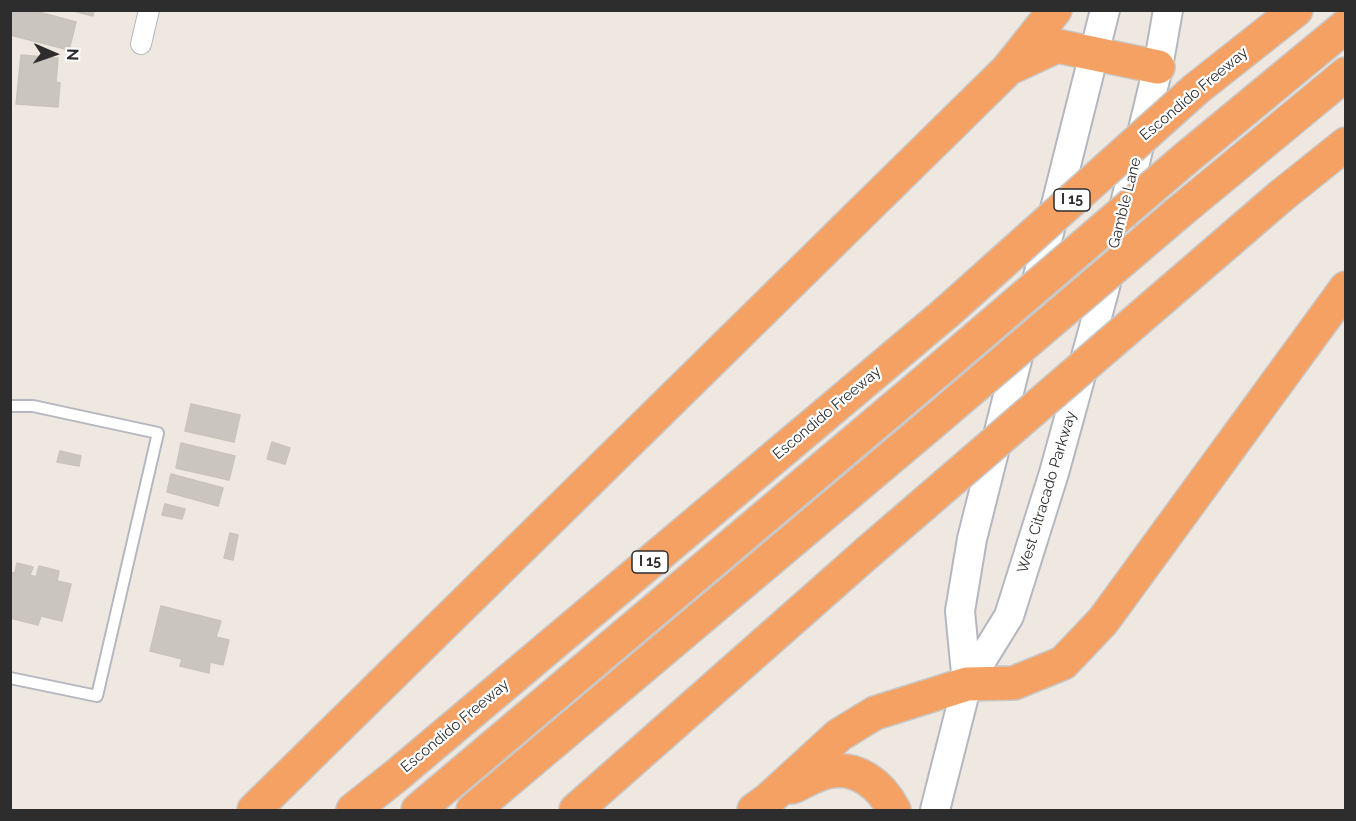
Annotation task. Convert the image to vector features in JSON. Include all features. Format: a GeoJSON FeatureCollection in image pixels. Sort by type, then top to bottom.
{"type":"FeatureCollection","features":[{"type":"Feature","properties":{"kind":"highway"},"geometry":{"type":"LineString","coordinates":[[255,810],[1008,69],[1055,10]]}},
{"type":"Feature","properties":{"kind":"highway","name":"Escondido Freeway"},"geometry":{"type":"LineString","coordinates":[[353,810],[947,312],[1196,89],[1296,10]]}},
{"type":"Feature","properties":{"kind":"highway"},"geometry":{"type":"LineString","coordinates":[[418,810],[1185,159],[1346,27]]}},
{"type":"Feature","properties":{"kind":"highway"},"geometry":{"type":"LineString","coordinates":[[1008,69],[1056,46],[1158,67]]}},
{"type":"Feature","properties":{"kind":"highway"},"geometry":{"type":"LineString","coordinates":[[473,810],[1346,74]]}},
{"type":"Feature","properties":{"kind":"highway"},"geometry":{"type":"LineString","coordinates":[[576,810],[867,553],[1281,196],[1346,144]]}},
{"type":"Feature","properties":{"kind":"highway"},"geometry":{"type":"LineString","coordinates":[[762,805],[839,735],[874,713],[967,684],[1014,683],[1063,663],[1103,621],[1346,288]]}},
{"type":"Feature","properties":{"kind":"highway"},"geometry":{"type":"LineString","coordinates":[[762,805],[815,776],[839,771],[851,772],[868,778],[890,802],[894,810]]}},
{"type":"Feature","properties":{"kind":"highway"},"geometry":{"type":"LineString","coordinates":[[367,810],[397,775]]}},
{"type":"Feature","properties":{"kind":"main road"},"geometry":{"type":"LineString","coordinates":[[1094,54],[1105,10]]}},
{"type":"Feature","properties":{"kind":"main road","name":"Gamble Lane"},"geometry":{"type":"LineString","coordinates":[[1104,291],[1158,67],[1168,10]]}},
{"type":"Feature","properties":{"kind":"main road","name":"West Citracado Parkway"},"geometry":{"type":"LineString","coordinates":[[967,684],[960,611],[972,539],[1094,54]]}},
{"type":"Feature","properties":{"kind":"main road","name":"West Citracado Parkway"},"geometry":{"type":"LineString","coordinates":[[935,810],[967,684],[1009,616],[1054,473],[1104,291]]}},
{"type":"Feature","properties":{"kind":"street"},"geometry":{"type":"LineString","coordinates":[[141,44],[149,10]]}},
{"type":"Feature","properties":{"kind":"lane"},"geometry":{"type":"LineString","coordinates":[[10,406],[33,406],[158,433],[97,696],[10,678]]}},
{"type":"Feature","properties":{"kind":"building"},"geometry":{"type":"Polygon","coordinates":[[[11,10],[31,10],[76,22],[69,50],[10,35],[11,10]]]}},
{"type":"Feature","properties":{"kind":"building"},"geometry":{"type":"Polygon","coordinates":[[[69,10],[94,10],[93,16],[69,10]]]}},
{"type":"Feature","properties":{"kind":"building"},"geometry":{"type":"Polygon","coordinates":[[[21,55],[58,58],[56,82],[60,83],[58,107],[16,104],[21,55]]]}},
{"type":"Feature","properties":{"kind":"building"},"geometry":{"type":"Polygon","coordinates":[[[191,404],[240,415],[234,442],[185,431],[191,404]]]}},
{"type":"Feature","properties":{"kind":"building"},"geometry":{"type":"Polygon","coordinates":[[[272,442],[290,448],[285,464],[267,459],[272,442]]]}},
{"type":"Feature","properties":{"kind":"building"},"geometry":{"type":"Polygon","coordinates":[[[181,443],[235,456],[229,480],[176,468],[181,443]]]}},
{"type":"Feature","properties":{"kind":"building"},"geometry":{"type":"Polygon","coordinates":[[[60,451],[81,456],[79,466],[57,462],[60,451]]]}},
{"type":"Feature","properties":{"kind":"building"},"geometry":{"type":"Polygon","coordinates":[[[171,474],[223,488],[218,506],[167,492],[171,474]]]}},
{"type":"Feature","properties":{"kind":"building"},"geometry":{"type":"Polygon","coordinates":[[[165,504],[185,509],[182,519],[162,515],[165,504]]]}},
{"type":"Feature","properties":{"kind":"building"},"geometry":{"type":"Polygon","coordinates":[[[230,533],[238,535],[233,560],[224,558],[230,533]]]}},
{"type":"Feature","properties":{"kind":"building"},"geometry":{"type":"Polygon","coordinates":[[[17,563],[33,567],[30,575],[36,577],[39,566],[59,571],[57,581],[71,584],[62,621],[41,616],[38,625],[10,618],[10,572],[15,573],[17,563]]]}},
{"type":"Feature","properties":{"kind":"building"},"geometry":{"type":"Polygon","coordinates":[[[161,606],[221,621],[216,637],[229,640],[223,665],[210,662],[209,673],[180,666],[182,659],[150,651],[161,606]]]}}]}
